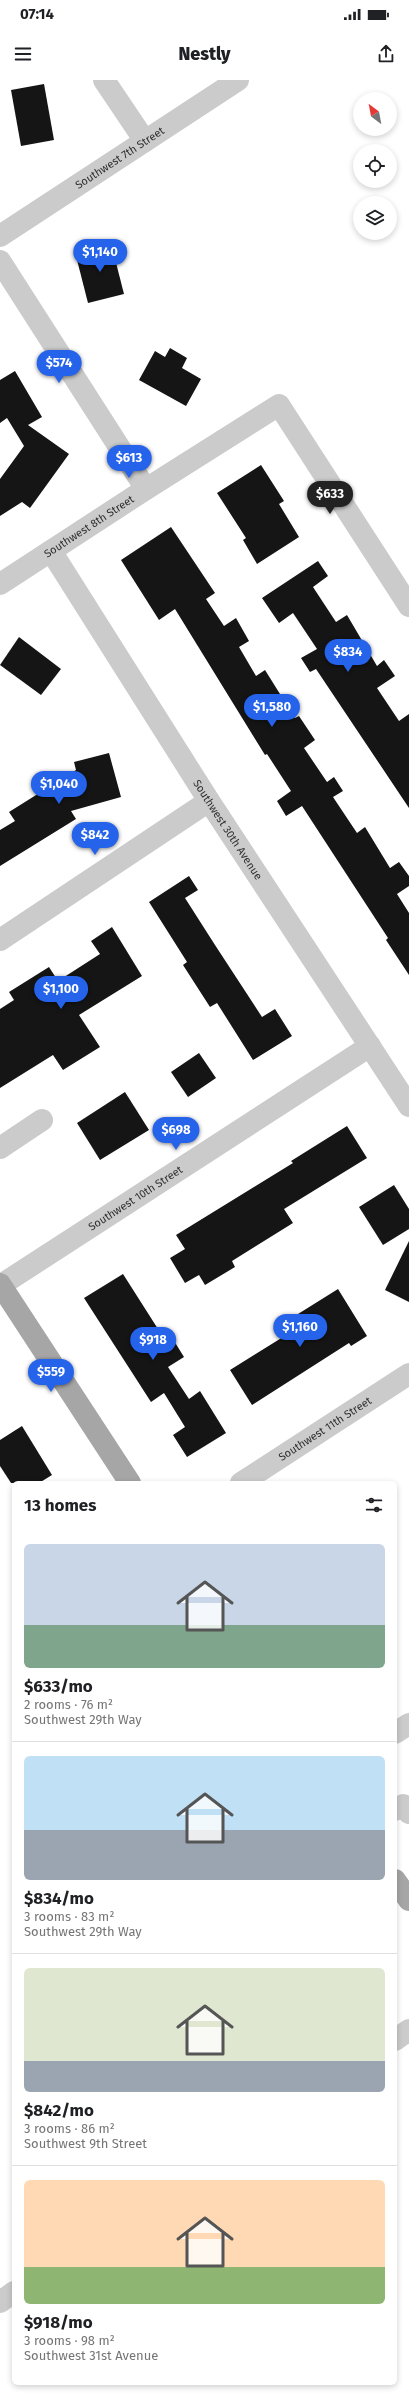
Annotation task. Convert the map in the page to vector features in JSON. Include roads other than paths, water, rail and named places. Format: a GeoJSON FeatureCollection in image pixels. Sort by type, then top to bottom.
{"type":"FeatureCollection","features":[{"type":"Feature","properties":{"kind":"main road"},"geometry":{"type":"LineString","coordinates":[[0,1285],[129,1481]]}},
{"type":"Feature","properties":{"kind":"main road"},"geometry":{"type":"LineString","coordinates":[[397,1883],[409,1900]]}},
{"type":"Feature","properties":{"kind":"street"},"geometry":{"type":"LineString","coordinates":[[104,80],[145,141]]}},
{"type":"Feature","properties":{"kind":"street","name":"Southwest 7th Street"},"geometry":{"type":"LineString","coordinates":[[0,236],[238,80]]}},
{"type":"Feature","properties":{"kind":"street"},"geometry":{"type":"LineString","coordinates":[[0,261],[146,489]]}},
{"type":"Feature","properties":{"kind":"street","name":"Southwest 8th Street"},"geometry":{"type":"LineString","coordinates":[[0,584],[279,405],[409,606]]}},
{"type":"Feature","properties":{"kind":"street","name":"Southwest 30th Avenue"},"geometry":{"type":"LineString","coordinates":[[51,551],[210,801],[409,1106]]}},
{"type":"Feature","properties":{"kind":"street"},"geometry":{"type":"LineString","coordinates":[[0,940],[210,801]]}},
{"type":"Feature","properties":{"kind":"street","name":"Southwest 10th Street"},"geometry":{"type":"LineString","coordinates":[[0,1285],[370,1046]]}},
{"type":"Feature","properties":{"kind":"street"},"geometry":{"type":"LineString","coordinates":[[0,1148],[42,1120]]}},
{"type":"Feature","properties":{"kind":"street","name":"Southwest 11th Street"},"geometry":{"type":"LineString","coordinates":[[244,1481],[409,1374]]}},
{"type":"Feature","properties":{"kind":"street"},"geometry":{"type":"LineString","coordinates":[[397,1732],[409,1724]]}},
{"type":"Feature","properties":{"kind":"street"},"geometry":{"type":"LineString","coordinates":[[397,1809],[403,1805],[409,1813]]}},
{"type":"Feature","properties":{"kind":"street"},"geometry":{"type":"LineString","coordinates":[[397,2039],[409,2030]]}},
{"type":"Feature","properties":{"kind":"street"},"geometry":{"type":"LineString","coordinates":[[0,2302],[12,2293]]}}]}
